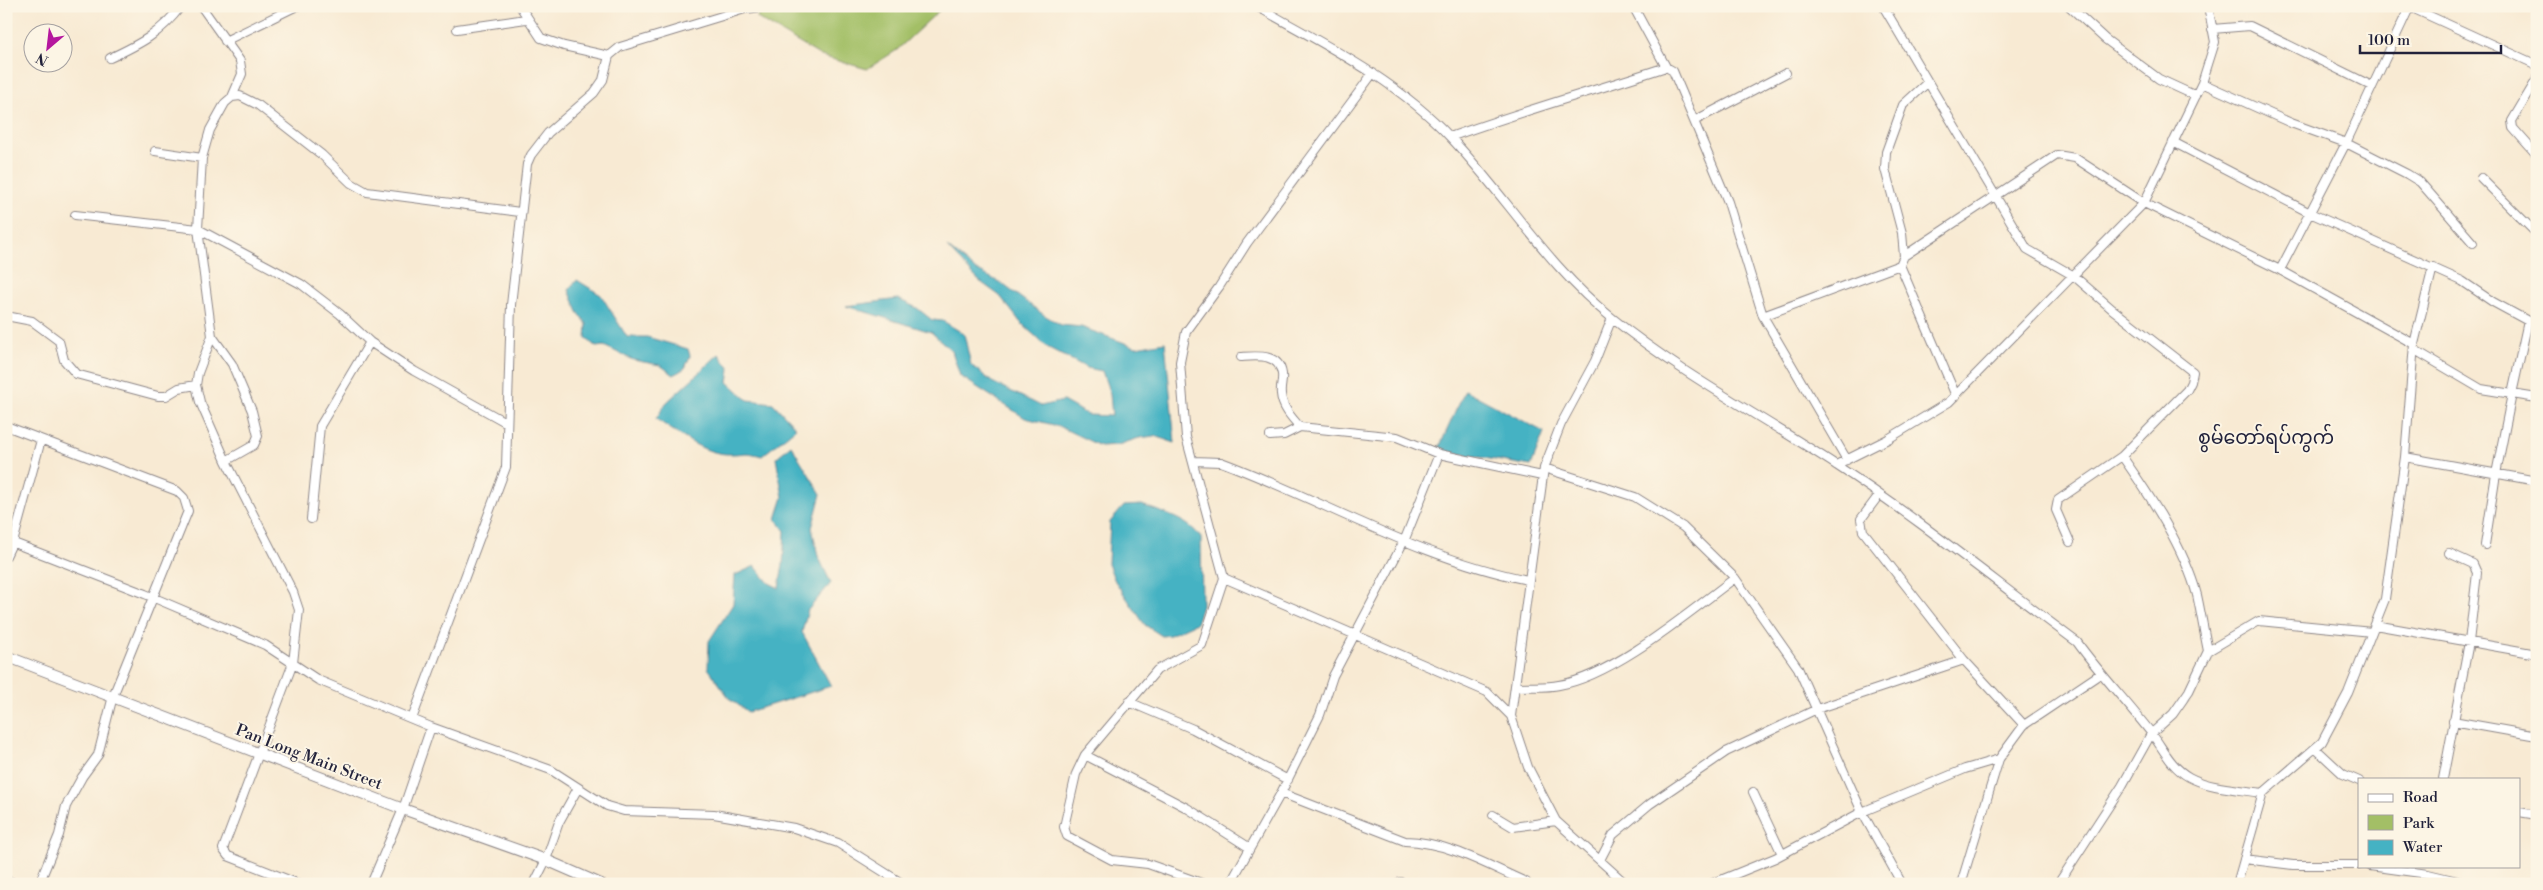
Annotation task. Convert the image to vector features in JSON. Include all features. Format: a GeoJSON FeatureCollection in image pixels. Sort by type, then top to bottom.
{"type":"FeatureCollection","features":[{"type":"Feature","properties":{"kind":"street"},"geometry":{"type":"LineString","coordinates":[[110,58],[142,43],[166,26],[181,6]]}},
{"type":"Feature","properties":{"kind":"street"},"geometry":{"type":"LineString","coordinates":[[201,6],[240,60],[242,74],[232,97]]}},
{"type":"Feature","properties":{"kind":"street"},"geometry":{"type":"LineString","coordinates":[[225,41],[297,6]]}},
{"type":"Feature","properties":{"kind":"street"},"geometry":{"type":"LineString","coordinates":[[520,6],[526,19],[541,38],[564,46],[609,56]]}},
{"type":"Feature","properties":{"kind":"street"},"geometry":{"type":"LineString","coordinates":[[412,719],[506,467],[511,305],[520,212],[527,164],[531,155],[548,133],[594,93],[603,80],[609,56],[620,47],[745,8],[772,6]]}},
{"type":"Feature","properties":{"kind":"street"},"geometry":{"type":"LineString","coordinates":[[1256,6],[1372,74],[1409,99],[1450,137],[1564,272],[1612,318],[1719,393],[1836,465],[2077,642],[2100,674],[2151,734],[2173,766],[2190,777],[2209,785],[2263,793]]}},
{"type":"Feature","properties":{"kind":"street"},"geometry":{"type":"LineString","coordinates":[[1633,6],[1666,67],[1673,71],[1728,202],[1763,316],[1847,460]]}},
{"type":"Feature","properties":{"kind":"street"},"geometry":{"type":"LineString","coordinates":[[1882,6],[2027,249],[2074,276],[2112,309],[2193,372],[2192,382],[2187,390],[2122,456],[2058,500],[2056,510],[2070,542]]}},
{"type":"Feature","properties":{"kind":"street"},"geometry":{"type":"LineString","coordinates":[[2069,6],[2105,39],[2159,79],[2196,96]]}},
{"type":"Feature","properties":{"kind":"street"},"geometry":{"type":"LineString","coordinates":[[1836,465],[1924,419],[1956,396],[2144,203],[2202,83],[2215,42],[2208,6]]}},
{"type":"Feature","properties":{"kind":"street"},"geometry":{"type":"LineString","coordinates":[[2280,270],[2346,143],[2410,6],[2537,65]]}},
{"type":"Feature","properties":{"kind":"street"},"geometry":{"type":"LineString","coordinates":[[458,29],[526,19]]}},
{"type":"Feature","properties":{"kind":"street"},"geometry":{"type":"LineString","coordinates":[[2212,29],[2250,26],[2372,86]]}},
{"type":"Feature","properties":{"kind":"street"},"geometry":{"type":"LineString","coordinates":[[1450,137],[1526,110],[1666,67]]}},
{"type":"Feature","properties":{"kind":"street"},"geometry":{"type":"LineString","coordinates":[[1694,121],[1786,73]]}},
{"type":"Feature","properties":{"kind":"street"},"geometry":{"type":"LineString","coordinates":[[1204,884],[1148,864],[1112,860],[1067,836],[1064,827],[1076,774],[1085,755],[1157,670],[1202,646],[1224,578],[1186,437],[1180,362],[1186,332],[1219,287],[1247,243],[1372,74]]}},
{"type":"Feature","properties":{"kind":"street"},"geometry":{"type":"LineString","coordinates":[[2537,80],[2512,121],[2513,128],[2537,155]]}},
{"type":"Feature","properties":{"kind":"street"},"geometry":{"type":"LineString","coordinates":[[1763,316],[1900,265],[1904,256],[1902,233],[1885,169],[1886,152],[1903,105],[1928,83]]}},
{"type":"Feature","properties":{"kind":"street"},"geometry":{"type":"LineString","coordinates":[[2202,83],[2291,123],[2346,143],[2420,182],[2473,244]]}},
{"type":"Feature","properties":{"kind":"street"},"geometry":{"type":"LineString","coordinates":[[226,461],[254,445],[258,436],[252,412],[232,364],[212,336],[198,229],[202,158],[210,130],[225,102],[232,97],[240,96],[258,105],[322,155],[351,183],[367,192],[520,212]]}},
{"type":"Feature","properties":{"kind":"street"},"geometry":{"type":"LineString","coordinates":[[2173,142],[2310,213],[2434,267],[2462,281],[2493,302],[2533,321],[2512,394],[2496,474],[2485,545]]}},
{"type":"Feature","properties":{"kind":"street"},"geometry":{"type":"LineString","coordinates":[[155,152],[202,158]]}},
{"type":"Feature","properties":{"kind":"street"},"geometry":{"type":"LineString","coordinates":[[1904,256],[2057,155],[2075,158],[2144,203],[2280,270],[2414,347],[2481,389],[2537,398]]}},
{"type":"Feature","properties":{"kind":"street"},"geometry":{"type":"LineString","coordinates":[[2481,178],[2537,234]]}},
{"type":"Feature","properties":{"kind":"street"},"geometry":{"type":"LineString","coordinates":[[75,216],[198,229],[301,284],[340,314],[370,342],[414,371],[507,423]]}},
{"type":"Feature","properties":{"kind":"street"},"geometry":{"type":"LineString","coordinates":[[1900,265],[1956,396]]}},
{"type":"Feature","properties":{"kind":"street"},"geometry":{"type":"LineString","coordinates":[[2237,884],[2263,793],[2322,742],[2348,693],[2385,599],[2404,457],[2414,347],[2434,267]]}},
{"type":"Feature","properties":{"kind":"street"},"geometry":{"type":"LineString","coordinates":[[6,316],[32,321],[59,341],[64,360],[76,374],[158,396],[166,396],[179,388],[196,385]]}},
{"type":"Feature","properties":{"kind":"street"},"geometry":{"type":"LineString","coordinates":[[1511,716],[1543,472],[1561,424],[1595,361],[1612,318]]}},
{"type":"Feature","properties":{"kind":"street"},"geometry":{"type":"LineString","coordinates":[[212,336],[198,373],[196,385],[200,402],[226,461],[293,592],[299,610],[293,663],[223,848],[228,856],[299,884]]}},
{"type":"Feature","properties":{"kind":"street"},"geometry":{"type":"LineString","coordinates":[[311,519],[320,426],[370,342]]}},
{"type":"Feature","properties":{"kind":"street"},"geometry":{"type":"LineString","coordinates":[[1241,357],[1262,355],[1275,362],[1282,375],[1281,394],[1285,409],[1300,427]]}},
{"type":"Feature","properties":{"kind":"street"},"geometry":{"type":"LineString","coordinates":[[6,426],[177,491],[184,498],[188,511],[113,696],[98,755],[82,777],[66,806],[59,835],[38,884]]}},
{"type":"Feature","properties":{"kind":"street"},"geometry":{"type":"LineString","coordinates":[[1270,436],[1284,435],[1300,427],[1397,437],[1439,454],[1543,472],[1635,497],[1683,527],[1735,578],[1798,668],[1862,812],[1902,884]]}},
{"type":"Feature","properties":{"kind":"street"},"geometry":{"type":"LineString","coordinates":[[6,556],[41,440]]}},
{"type":"Feature","properties":{"kind":"street"},"geometry":{"type":"LineString","coordinates":[[1230,884],[1288,780],[1320,715],[1333,676],[1405,539],[1439,454]]}},
{"type":"Feature","properties":{"kind":"street"},"geometry":{"type":"LineString","coordinates":[[2122,456],[2144,487],[2181,555],[2196,593],[2208,651]]}},
{"type":"Feature","properties":{"kind":"street"},"geometry":{"type":"LineString","coordinates":[[2404,457],[2537,481]]}},
{"type":"Feature","properties":{"kind":"street"},"geometry":{"type":"LineString","coordinates":[[1193,461],[1221,462],[1244,470],[1421,547],[1499,574],[1528,580]]}},
{"type":"Feature","properties":{"kind":"street"},"geometry":{"type":"LineString","coordinates":[[1879,495],[1861,519],[1861,526],[1964,660],[2024,725]]}},
{"type":"Feature","properties":{"kind":"street"},"geometry":{"type":"LineString","coordinates":[[9,541],[152,596],[265,645],[318,680],[431,727],[551,770],[607,806],[624,811],[714,814],[794,828],[838,843],[903,884]]}},
{"type":"Feature","properties":{"kind":"street"},"geometry":{"type":"LineString","coordinates":[[2444,778],[2453,721],[2469,642],[2477,569],[2472,564],[2449,553]]}},
{"type":"Feature","properties":{"kind":"street"},"geometry":{"type":"LineString","coordinates":[[1224,578],[1487,692],[1511,716],[1528,767],[1556,821],[1626,884]]}},
{"type":"Feature","properties":{"kind":"street"},"geometry":{"type":"LineString","coordinates":[[1516,687],[1558,686],[1581,680],[1639,649],[1735,578]]}},
{"type":"Feature","properties":{"kind":"street"},"geometry":{"type":"LineString","coordinates":[[2058,884],[2122,786],[2151,734],[2173,714],[2189,691],[2208,651],[2259,621],[2373,629],[2469,642],[2537,654]]}},
{"type":"Feature","properties":{"kind":"street","name":"Pan Long Main Street"},"geometry":{"type":"LineString","coordinates":[[6,656],[403,809],[546,860],[601,884]]}},
{"type":"Feature","properties":{"kind":"street"},"geometry":{"type":"LineString","coordinates":[[1600,860],[1613,835],[1650,804],[1726,752],[1817,709],[1964,660]]}},
{"type":"Feature","properties":{"kind":"street"},"geometry":{"type":"LineString","coordinates":[[1961,884],[1999,759],[2024,725],[2100,674]]}},
{"type":"Feature","properties":{"kind":"street"},"geometry":{"type":"LineString","coordinates":[[1129,702],[1192,729],[1288,780]]}},
{"type":"Feature","properties":{"kind":"street"},"geometry":{"type":"LineString","coordinates":[[2453,721],[2537,736]]}},
{"type":"Feature","properties":{"kind":"street"},"geometry":{"type":"LineString","coordinates":[[371,884],[403,809],[431,727]]}},
{"type":"Feature","properties":{"kind":"street"},"geometry":{"type":"LineString","coordinates":[[2315,748],[2343,774],[2358,781]]}},
{"type":"Feature","properties":{"kind":"street"},"geometry":{"type":"LineString","coordinates":[[1085,755],[1187,808],[1250,848]]}},
{"type":"Feature","properties":{"kind":"street"},"geometry":{"type":"LineString","coordinates":[[1711,884],[1782,854],[1862,812],[1965,770],[1999,759]]}},
{"type":"Feature","properties":{"kind":"street"},"geometry":{"type":"LineString","coordinates":[[534,884],[546,860],[559,822],[578,788]]}},
{"type":"Feature","properties":{"kind":"street"},"geometry":{"type":"LineString","coordinates":[[1753,792],[1782,854]]}},
{"type":"Feature","properties":{"kind":"street"},"geometry":{"type":"LineString","coordinates":[[1281,793],[1404,841],[1425,841],[1444,846],[1526,882]]}},
{"type":"Feature","properties":{"kind":"street"},"geometry":{"type":"LineString","coordinates":[[2520,812],[2537,815]]}},
{"type":"Feature","properties":{"kind":"street"},"geometry":{"type":"LineString","coordinates":[[1493,815],[1513,828],[1556,821]]}},
{"type":"Feature","properties":{"kind":"street"},"geometry":{"type":"LineString","coordinates":[[2244,858],[2293,865],[2358,865]]}},
{"type":"Feature","properties":{"kind":"street"},"geometry":{"type":"LineString","coordinates":[[2400,868],[2429,870],[2470,884]]}},
{"type":"Feature","properties":{"kind":"street"},"geometry":{"type":"LineString","coordinates":[[6,880],[16,884]]}},
{"type":"Feature","properties":{"kind":"green space"},"geometry":{"type":"Polygon","coordinates":[[[760,6],[944,6],[897,50],[867,69],[821,56],[757,18],[760,6]]]}},
{"type":"Feature","properties":{"kind":"water"},"geometry":{"type":"Polygon","coordinates":[[[947,247],[974,269],[1001,283],[1044,315],[1061,325],[1081,327],[1136,347],[1165,342],[1175,443],[1154,436],[1139,438],[1118,445],[1100,446],[1058,426],[1025,418],[960,376],[952,351],[931,332],[846,306],[898,299],[917,308],[932,320],[943,321],[964,334],[971,365],[992,382],[1041,406],[1063,401],[1088,415],[1112,416],[1110,394],[1102,371],[1087,368],[1047,347],[1021,323],[1000,296],[978,280],[947,247]]]}},
{"type":"Feature","properties":{"kind":"water"},"geometry":{"type":"Polygon","coordinates":[[[577,280],[601,295],[627,337],[647,337],[688,349],[690,356],[685,368],[674,375],[660,365],[633,360],[604,346],[596,347],[586,338],[587,324],[578,312],[569,290],[577,280]]]}},
{"type":"Feature","properties":{"kind":"water"},"geometry":{"type":"Polygon","coordinates":[[[719,354],[730,369],[728,382],[748,400],[773,403],[796,428],[762,456],[748,453],[731,454],[711,451],[691,442],[656,419],[666,403],[719,354]]]}},
{"type":"Feature","properties":{"kind":"water"},"geometry":{"type":"Polygon","coordinates":[[[1465,390],[1544,432],[1531,466],[1438,450],[1465,390]]]}},
{"type":"Feature","properties":{"kind":"water"},"geometry":{"type":"Polygon","coordinates":[[[791,445],[821,494],[812,528],[818,556],[831,583],[808,610],[802,632],[831,686],[748,712],[730,699],[708,668],[709,641],[733,604],[735,575],[755,566],[769,583],[779,588],[783,565],[785,531],[776,519],[783,497],[776,458],[791,445]]]}},
{"type":"Feature","properties":{"kind":"water"},"geometry":{"type":"Polygon","coordinates":[[[1142,505],[1182,521],[1196,531],[1201,538],[1202,606],[1196,623],[1170,635],[1162,636],[1145,625],[1115,581],[1108,564],[1110,522],[1124,506],[1142,505]]]}},
{"type":"Feature","properties":{"kind":"district","name":"စွမ်တော်ရပ်ကွက်"},"geometry":{"type":"Point","coordinates":[2266,438]}}]}
